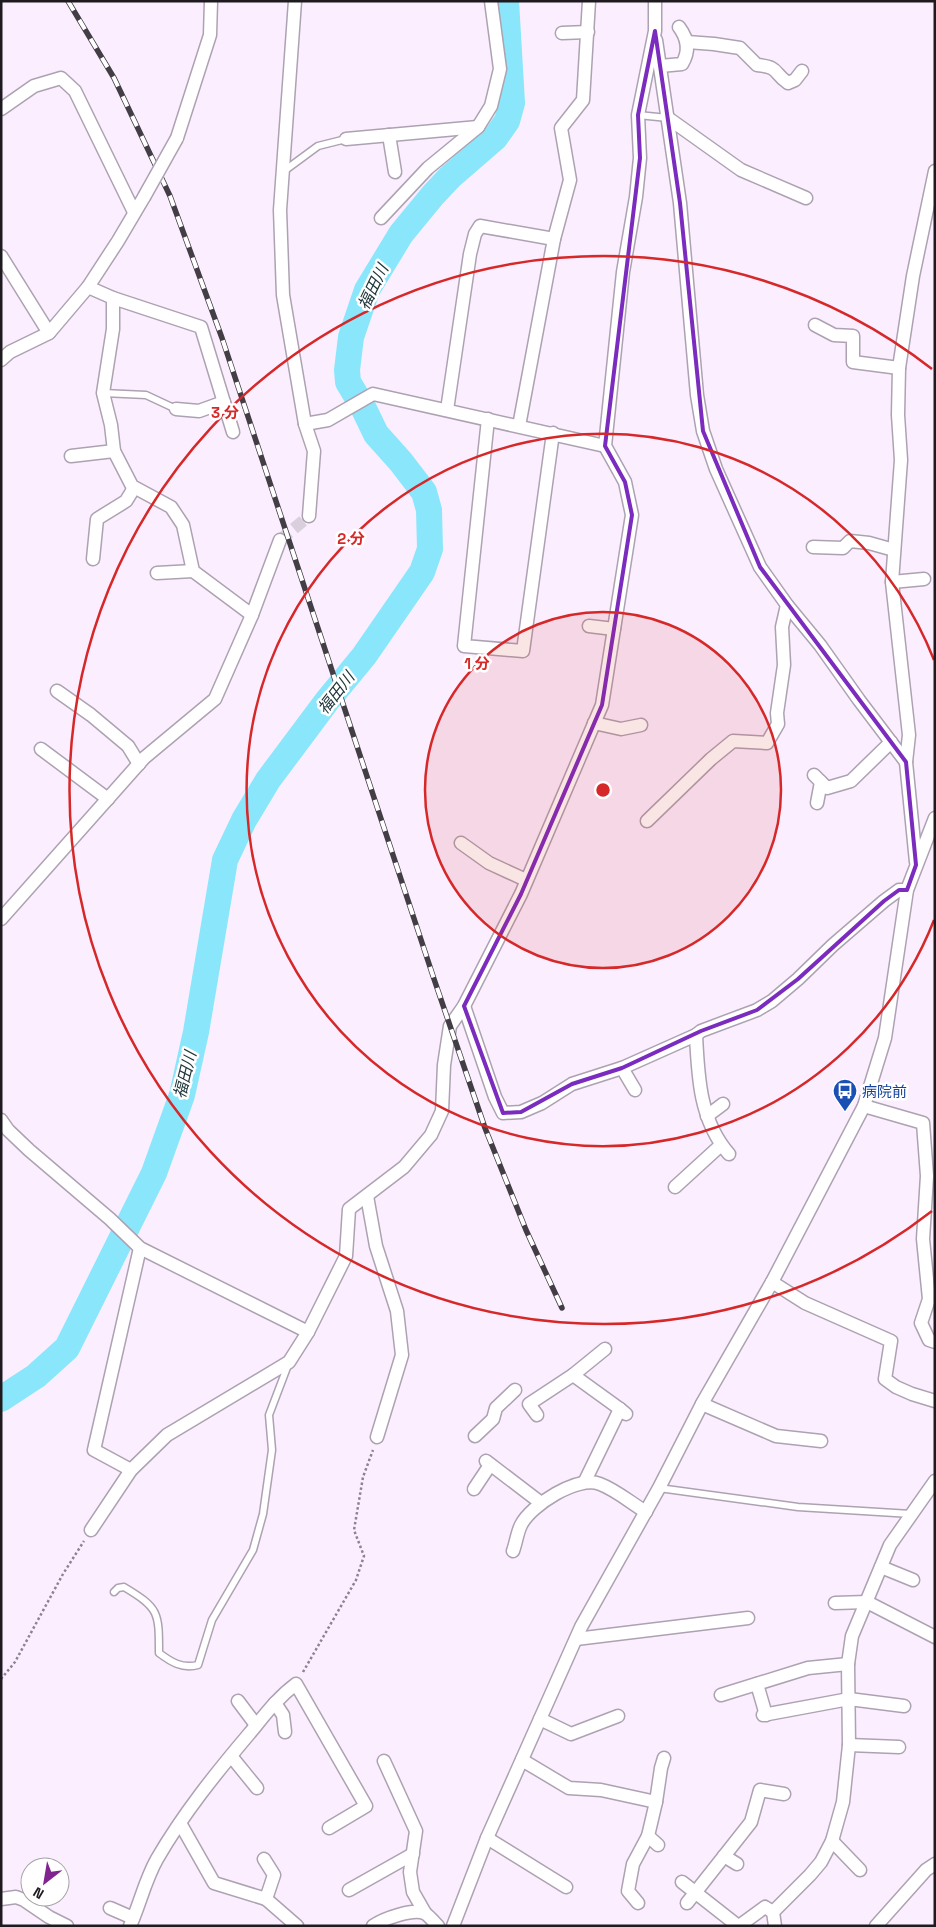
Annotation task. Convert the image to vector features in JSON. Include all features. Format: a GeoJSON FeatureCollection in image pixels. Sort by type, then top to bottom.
{"type":"FeatureCollection","features":[{"type":"Feature","properties":{"kind":"street"},"geometry":{"type":"LineString","coordinates":[[1,360],[10,352],[49,333],[88,287],[144,197],[177,138],[210,35],[212,1]]}},
{"type":"Feature","properties":{"kind":"street"},"geometry":{"type":"LineString","coordinates":[[295,1],[280,210],[283,294],[305,424],[314,451],[309,516]]}},
{"type":"Feature","properties":{"kind":"street"},"geometry":{"type":"LineString","coordinates":[[381,218],[428,168],[478,127],[491,106],[500,68],[491,1]]}},
{"type":"Feature","properties":{"kind":"street"},"geometry":{"type":"LineString","coordinates":[[519,426],[554,239],[570,180],[561,128],[583,100],[589,1]]}},
{"type":"Feature","properties":{"kind":"street"},"geometry":{"type":"LineString","coordinates":[[655,1],[655,31],[680,204],[697,396],[703,431],[716,469],[760,566],[787,605],[820,645],[858,700],[906,762]]}},
{"type":"Feature","properties":{"kind":"street"},"geometry":{"type":"LineString","coordinates":[[660,66],[682,64],[687,57],[686,36],[679,27]]}},
{"type":"Feature","properties":{"kind":"street"},"geometry":{"type":"LineString","coordinates":[[91,1530],[131,1470],[166,1435],[289,1362],[308,1332],[346,1256],[349,1209],[404,1167],[432,1136],[442,1111],[444,1065],[450,1026],[464,1006],[526,880],[602,705],[632,515],[625,482],[605,446],[623,272],[640,158],[638,116],[655,31]]}},
{"type":"Feature","properties":{"kind":"street"},"geometry":{"type":"LineString","coordinates":[[562,33],[588,32]]}},
{"type":"Feature","properties":{"kind":"street"},"geometry":{"type":"LineString","coordinates":[[687,42],[740,48],[757,65],[770,66],[779,72],[788,83],[795,80],[802,71]]}},
{"type":"Feature","properties":{"kind":"street"},"geometry":{"type":"LineString","coordinates":[[1,109],[34,86],[61,78],[75,90],[134,212]]}},
{"type":"Feature","properties":{"kind":"street"},"geometry":{"type":"LineString","coordinates":[[668,118],[741,170],[806,198]]}},
{"type":"Feature","properties":{"kind":"street"},"geometry":{"type":"LineString","coordinates":[[346,139],[478,127]]}},
{"type":"Feature","properties":{"kind":"street"},"geometry":{"type":"LineString","coordinates":[[389,135],[395,172]]}},
{"type":"Feature","properties":{"kind":"street"},"geometry":{"type":"LineString","coordinates":[[916,865],[906,762],[909,735],[892,582],[901,460],[898,415],[899,368],[914,276],[935,171]]}},
{"type":"Feature","properties":{"kind":"street"},"geometry":{"type":"LineString","coordinates":[[447,410],[470,254],[475,234],[480,226],[554,239]]}},
{"type":"Feature","properties":{"kind":"street"},"geometry":{"type":"LineString","coordinates":[[1,256],[49,333]]}},
{"type":"Feature","properties":{"kind":"street"},"geometry":{"type":"LineString","coordinates":[[88,287],[113,298],[201,327],[233,432]]}},
{"type":"Feature","properties":{"kind":"street"},"geometry":{"type":"LineString","coordinates":[[113,298],[113,329],[103,393],[114,451],[132,486],[171,507],[183,524],[193,570],[252,615]]}},
{"type":"Feature","properties":{"kind":"street"},"geometry":{"type":"LineString","coordinates":[[815,325],[834,335],[853,336],[853,362],[899,368]]}},
{"type":"Feature","properties":{"kind":"street"},"geometry":{"type":"LineString","coordinates":[[305,424],[328,420],[372,394],[605,446]]}},
{"type":"Feature","properties":{"kind":"street"},"geometry":{"type":"LineString","coordinates":[[176,409],[198,411],[224,402]]}},
{"type":"Feature","properties":{"kind":"street"},"geometry":{"type":"LineString","coordinates":[[488,419],[464,646],[523,650],[553,433]]}},
{"type":"Feature","properties":{"kind":"street"},"geometry":{"type":"LineString","coordinates":[[71,456],[114,451]]}},
{"type":"Feature","properties":{"kind":"street"},"geometry":{"type":"LineString","coordinates":[[93,559],[97,519],[126,501],[134,488]]}},
{"type":"Feature","properties":{"kind":"street"},"geometry":{"type":"LineString","coordinates":[[1,919],[139,764],[214,699],[252,615],[280,540]]}},
{"type":"Feature","properties":{"kind":"street"},"geometry":{"type":"LineString","coordinates":[[813,547],[843,548],[850,541],[870,543],[894,550]]}},
{"type":"Feature","properties":{"kind":"street"},"geometry":{"type":"LineString","coordinates":[[157,573],[193,570]]}},
{"type":"Feature","properties":{"kind":"street"},"geometry":{"type":"LineString","coordinates":[[892,582],[924,579]]}},
{"type":"Feature","properties":{"kind":"street"},"geometry":{"type":"LineString","coordinates":[[646,821],[711,759],[733,742],[766,743],[778,724],[776,713],[784,665],[782,627],[787,605]]}},
{"type":"Feature","properties":{"kind":"street"},"geometry":{"type":"LineString","coordinates":[[589,626],[614,629]]}},
{"type":"Feature","properties":{"kind":"street"},"geometry":{"type":"LineString","coordinates":[[57,691],[91,715],[128,746],[139,764]]}},
{"type":"Feature","properties":{"kind":"street"},"geometry":{"type":"LineString","coordinates":[[594,723],[621,729],[641,725]]}},
{"type":"Feature","properties":{"kind":"street"},"geometry":{"type":"LineString","coordinates":[[817,803],[818,778],[827,788],[851,780],[891,742]]}},
{"type":"Feature","properties":{"kind":"street"},"geometry":{"type":"LineString","coordinates":[[42,749],[108,799]]}},
{"type":"Feature","properties":{"kind":"street"},"geometry":{"type":"LineString","coordinates":[[453,1926],[487,1838],[576,1640],[660,1488],[702,1404],[772,1282],[864,1106],[884,1038],[907,890],[935,818]]}},
{"type":"Feature","properties":{"kind":"street"},"geometry":{"type":"LineString","coordinates":[[461,843],[489,863],[526,880]]}},
{"type":"Feature","properties":{"kind":"street"},"geometry":{"type":"LineString","coordinates":[[464,1006],[495,1097],[503,1113],[521,1112],[542,1103],[572,1084],[622,1068],[696,1035],[701,1031],[757,1010],[772,1001],[798,979],[833,945],[884,901],[899,890],[907,890]]}},
{"type":"Feature","properties":{"kind":"street"},"geometry":{"type":"LineString","coordinates":[[675,1186],[725,1150],[717,1140],[707,1116],[698,1072],[696,1035]]}},
{"type":"Feature","properties":{"kind":"street"},"geometry":{"type":"LineString","coordinates":[[622,1068],[635,1090]]}},
{"type":"Feature","properties":{"kind":"street"},"geometry":{"type":"LineString","coordinates":[[707,1116],[723,1104]]}},
{"type":"Feature","properties":{"kind":"street"},"geometry":{"type":"LineString","coordinates":[[864,1106],[924,1123],[928,1176],[923,1239],[929,1299],[921,1323],[929,1340],[935,1342]]}},
{"type":"Feature","properties":{"kind":"street"},"geometry":{"type":"LineString","coordinates":[[1,1120],[29,1150],[140,1248],[308,1332]]}},
{"type":"Feature","properties":{"kind":"street"},"geometry":{"type":"LineString","coordinates":[[367,1196],[376,1246],[397,1311],[402,1356],[377,1438]]}},
{"type":"Feature","properties":{"kind":"street"},"geometry":{"type":"LineString","coordinates":[[131,1470],[94,1450],[140,1248]]}},
{"type":"Feature","properties":{"kind":"street"},"geometry":{"type":"LineString","coordinates":[[772,1282],[805,1303],[891,1341],[885,1378],[896,1387],[912,1394],[935,1400]]}},
{"type":"Feature","properties":{"kind":"street"},"geometry":{"type":"LineString","coordinates":[[475,1436],[493,1419],[496,1408],[513,1388],[533,1410],[604,1349]]}},
{"type":"Feature","properties":{"kind":"street"},"geometry":{"type":"LineString","coordinates":[[572,1375],[624,1412],[585,1481]]}},
{"type":"Feature","properties":{"kind":"street"},"geometry":{"type":"LineString","coordinates":[[702,1404],[776,1436],[821,1442]]}},
{"type":"Feature","properties":{"kind":"street"},"geometry":{"type":"LineString","coordinates":[[474,1489],[488,1463],[541,1503]]}},
{"type":"Feature","properties":{"kind":"street"},"geometry":{"type":"LineString","coordinates":[[773,1912],[816,1869],[832,1841],[843,1802],[849,1745],[848,1664],[852,1636],[890,1545],[935,1480]]}},
{"type":"Feature","properties":{"kind":"street"},"geometry":{"type":"LineString","coordinates":[[513,1551],[522,1524],[541,1503],[567,1487],[585,1481],[599,1483],[646,1512]]}},
{"type":"Feature","properties":{"kind":"street"},"geometry":{"type":"LineString","coordinates":[[881,1567],[913,1580]]}},
{"type":"Feature","properties":{"kind":"street"},"geometry":{"type":"LineString","coordinates":[[835,1603],[867,1602],[935,1637]]}},
{"type":"Feature","properties":{"kind":"street"},"geometry":{"type":"LineString","coordinates":[[576,1640],[748,1618]]}},
{"type":"Feature","properties":{"kind":"street"},"geometry":{"type":"LineString","coordinates":[[721,1695],[808,1668],[848,1664]]}},
{"type":"Feature","properties":{"kind":"street"},"geometry":{"type":"LineString","coordinates":[[110,1908],[131,1922],[156,1861],[180,1823],[205,1788],[256,1725],[283,1694],[296,1684],[366,1806],[328,1828]]}},
{"type":"Feature","properties":{"kind":"street"},"geometry":{"type":"LineString","coordinates":[[757,1684],[764,1715],[848,1699],[904,1706]]}},
{"type":"Feature","properties":{"kind":"street"},"geometry":{"type":"LineString","coordinates":[[238,1701],[256,1725]]}},
{"type":"Feature","properties":{"kind":"street"},"geometry":{"type":"LineString","coordinates":[[275,1703],[283,1715],[285,1732]]}},
{"type":"Feature","properties":{"kind":"street"},"geometry":{"type":"LineString","coordinates":[[540,1719],[571,1734],[618,1716]]}},
{"type":"Feature","properties":{"kind":"street"},"geometry":{"type":"LineString","coordinates":[[849,1745],[899,1748]]}},
{"type":"Feature","properties":{"kind":"street"},"geometry":{"type":"LineString","coordinates":[[231,1756],[257,1788]]}},
{"type":"Feature","properties":{"kind":"street"},"geometry":{"type":"LineString","coordinates":[[638,1903],[628,1891],[633,1864],[653,1840],[656,1802],[664,1758]]}},
{"type":"Feature","properties":{"kind":"street"},"geometry":{"type":"LineString","coordinates":[[522,1760],[569,1788],[601,1790],[656,1802]]}},
{"type":"Feature","properties":{"kind":"street"},"geometry":{"type":"LineString","coordinates":[[384,1761],[416,1831],[410,1872],[414,1892],[425,1913],[438,1926]]}},
{"type":"Feature","properties":{"kind":"street"},"geometry":{"type":"LineString","coordinates":[[686,1904],[751,1822],[760,1790],[784,1794]]}},
{"type":"Feature","properties":{"kind":"street"},"geometry":{"type":"LineString","coordinates":[[180,1823],[214,1883],[266,1899],[297,1926]]}},
{"type":"Feature","properties":{"kind":"street"},"geometry":{"type":"LineString","coordinates":[[487,1838],[566,1887]]}},
{"type":"Feature","properties":{"kind":"street"},"geometry":{"type":"LineString","coordinates":[[832,1841],[860,1870]]}},
{"type":"Feature","properties":{"kind":"street"},"geometry":{"type":"LineString","coordinates":[[349,1890],[413,1854]]}},
{"type":"Feature","properties":{"kind":"street"},"geometry":{"type":"LineString","coordinates":[[724,1856],[737,1864]]}},
{"type":"Feature","properties":{"kind":"street"},"geometry":{"type":"LineString","coordinates":[[264,1859],[274,1875],[266,1899]]}},
{"type":"Feature","properties":{"kind":"street"},"geometry":{"type":"LineString","coordinates":[[876,1926],[926,1870],[935,1864]]}},
{"type":"Feature","properties":{"kind":"street"},"geometry":{"type":"LineString","coordinates":[[682,1882],[739,1926],[765,1907],[773,1912],[775,1926]]}},
{"type":"Feature","properties":{"kind":"street"},"geometry":{"type":"LineString","coordinates":[[1,1899],[16,1897],[24,1900],[67,1926]]}},
{"type":"Feature","properties":{"kind":"street"},"geometry":{"type":"LineString","coordinates":[[373,1926],[379,1922],[412,1911],[425,1913]]}},
{"type":"Feature","properties":{"kind":"lane"},"geometry":{"type":"LineString","coordinates":[[638,116],[668,118]]}},
{"type":"Feature","properties":{"kind":"lane"},"geometry":{"type":"LineString","coordinates":[[283,172],[318,146],[346,139]]}},
{"type":"Feature","properties":{"kind":"lane"},"geometry":{"type":"LineString","coordinates":[[103,393],[146,395],[176,409]]}},
{"type":"Feature","properties":{"kind":"lane"},"geometry":{"type":"LineString","coordinates":[[114,1592],[118,1588],[124,1587],[140,1597],[155,1610],[159,1622],[159,1653],[166,1659],[187,1668],[198,1665],[212,1620],[253,1550],[263,1514],[272,1450],[269,1415],[289,1362]]}},
{"type":"Feature","properties":{"kind":"lane"},"geometry":{"type":"LineString","coordinates":[[660,1488],[798,1507],[911,1514]]}},
{"type":"Feature","properties":{"kind":"path"},"geometry":{"type":"LineString","coordinates":[[296,1684],[324,1639],[358,1572],[364,1556],[354,1530],[363,1477],[377,1438]]}},
{"type":"Feature","properties":{"kind":"path"},"geometry":{"type":"LineString","coordinates":[[1,1679],[15,1662],[91,1530]]}},
{"type":"Feature","properties":{"kind":"highlighted area"},"geometry":{"type":"Polygon","coordinates":[[[655,31],[680,203],[703,431],[760,567],[906,762],[916,865],[907,890],[899,890],[884,901],[798,979],[757,1010],[701,1031],[622,1068],[572,1084],[521,1112],[503,1113],[464,1006],[521,894],[602,705],[632,515],[625,482],[605,446],[640,158],[638,115],[655,31]]]}},
{"type":"Feature","properties":{"kind":"waterway","name":"福田川"},"geometry":{"type":"LineString","coordinates":[[1,1399],[36,1376],[67,1348],[154,1173],[182,1095],[196,1032],[225,860],[244,820],[268,780],[327,701],[364,656],[422,572],[430,549],[429,510],[424,492],[376,434],[348,382],[347,370],[351,337],[367,290],[401,234],[433,195],[450,177],[495,138],[507,121],[512,103],[506,1]]}},
{"type":"Feature","properties":{"kind":"tunnel"},"geometry":{"type":"LineString","coordinates":[[280,540],[309,516]]}},
{"type":"Feature","properties":{"kind":"railway"},"geometry":{"type":"LineString","coordinates":[[68,1],[114,78],[170,196],[222,338],[485,1128],[526,1230],[562,1308]]}},
{"type":"Feature","properties":{"kind":"place","name":"病院前"},"geometry":{"type":"Point","coordinates":[845,1112]}}]}
